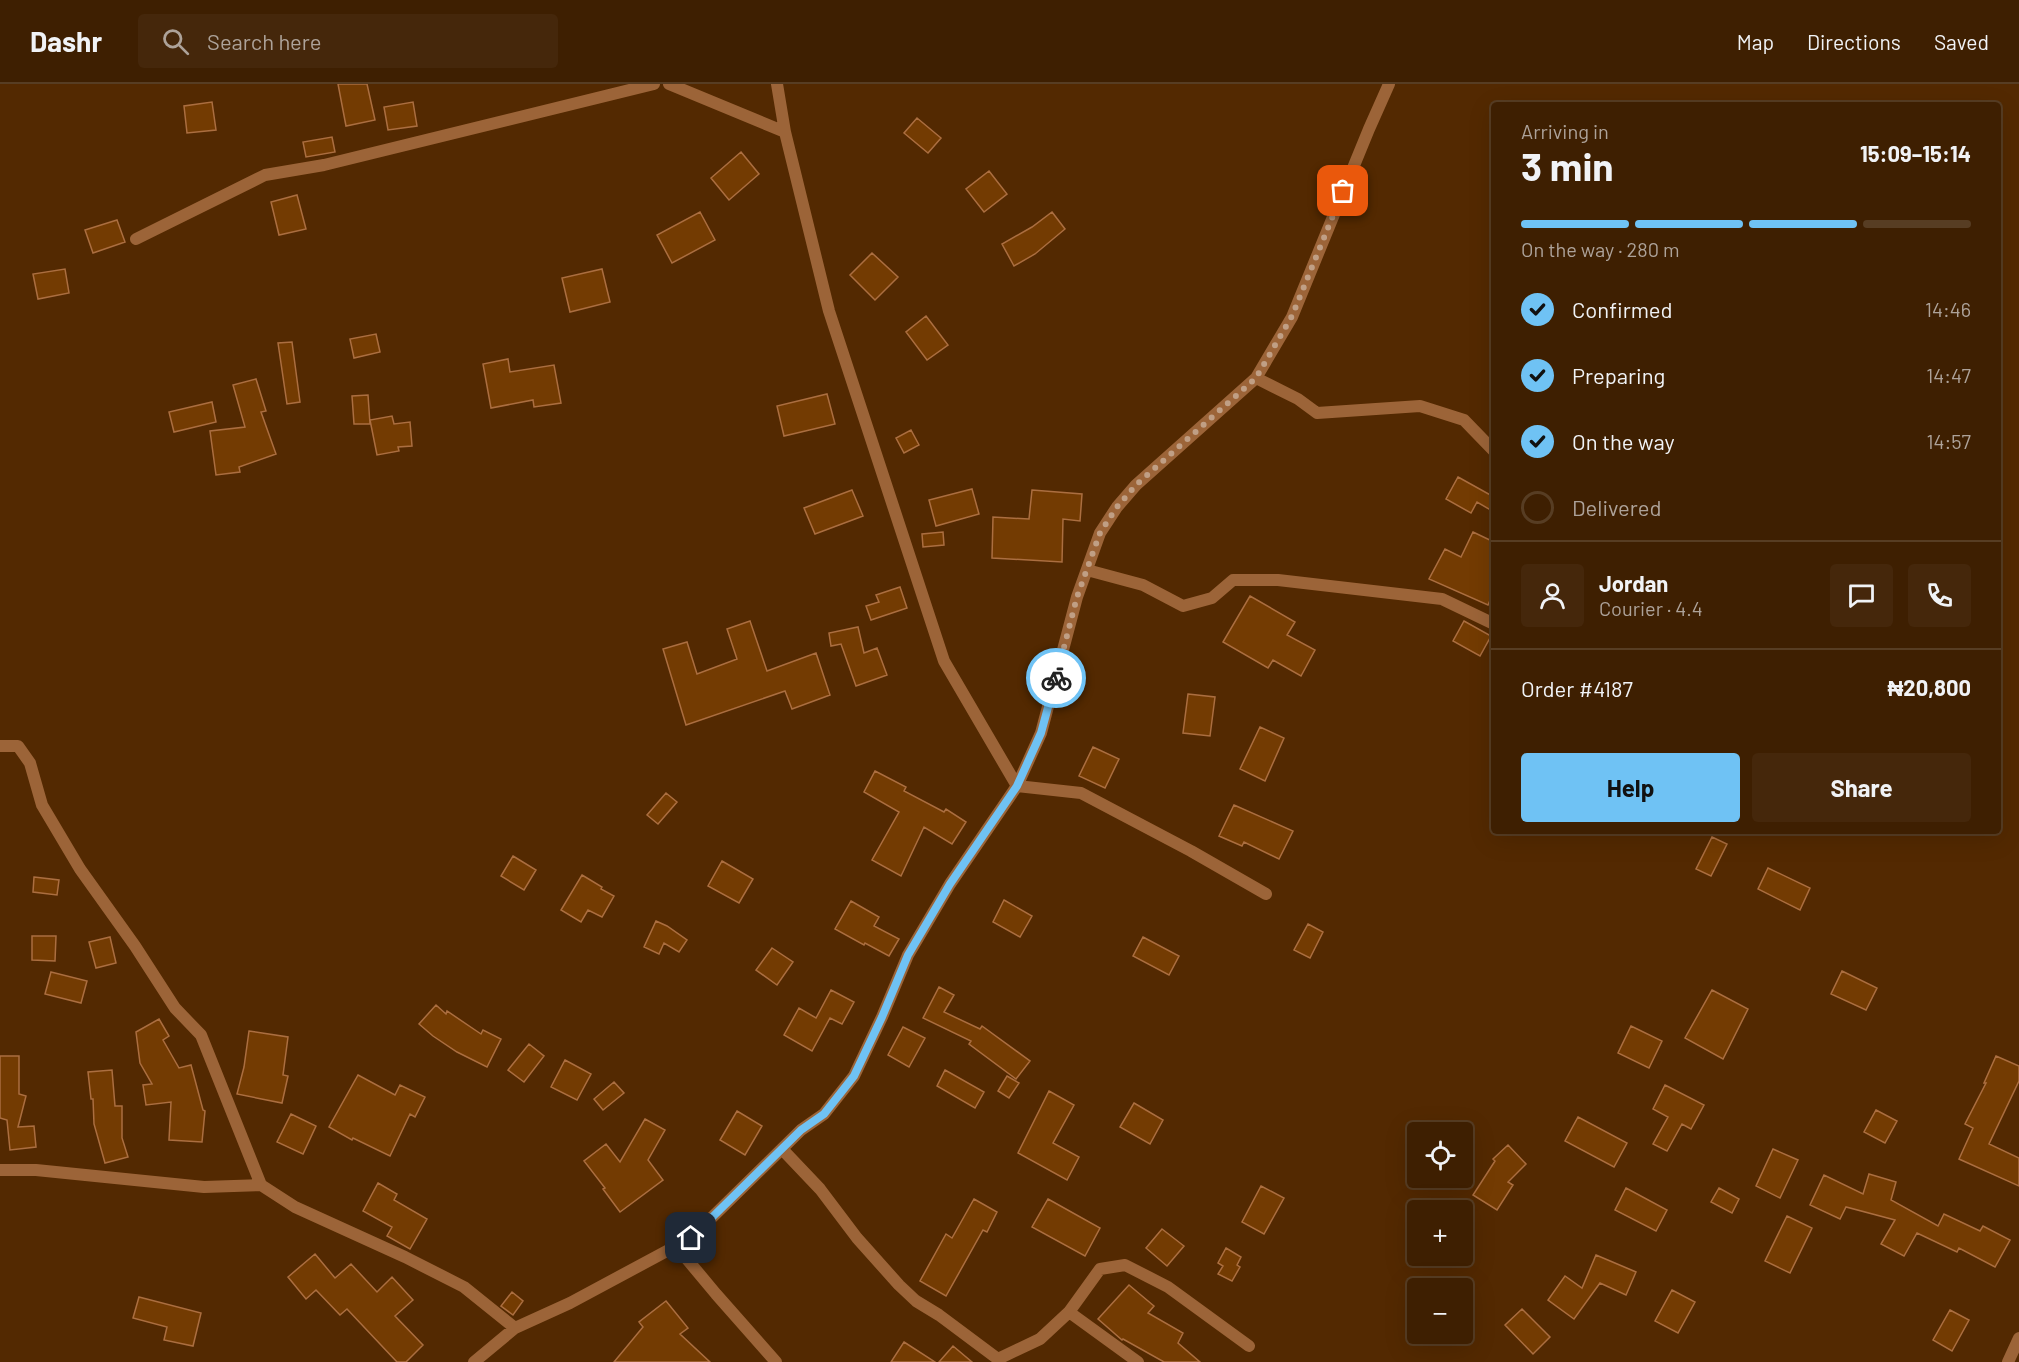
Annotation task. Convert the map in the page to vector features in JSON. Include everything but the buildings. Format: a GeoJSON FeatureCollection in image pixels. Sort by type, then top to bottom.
{"type":"FeatureCollection","features":[{"type":"Feature","properties":{"kind":"street"},"geometry":{"type":"LineString","coordinates":[[136,239],[266,175],[324,165],[636,86],[654,84]]}},
{"type":"Feature","properties":{"kind":"street"},"geometry":{"type":"LineString","coordinates":[[669,84],[785,132]]}},
{"type":"Feature","properties":{"kind":"street"},"geometry":{"type":"LineString","coordinates":[[777,84],[785,132],[829,311],[944,661],[1017,786]]}},
{"type":"Feature","properties":{"kind":"street"},"geometry":{"type":"LineString","coordinates":[[474,1362],[515,1328],[570,1303],[691,1238],[801,1130],[824,1114],[854,1076],[908,955],[950,884],[1017,786],[1041,733],[1077,597],[1100,533],[1117,507],[1136,485],[1256,378],[1292,316],[1389,84]]}},
{"type":"Feature","properties":{"kind":"street"},"geometry":{"type":"LineString","coordinates":[[1256,378],[1298,399],[1317,413],[1420,406],[1464,420],[1491,448]]}},
{"type":"Feature","properties":{"kind":"street"},"geometry":{"type":"LineString","coordinates":[[1087,570],[1143,585],[1183,606],[1212,598],[1233,580],[1278,580],[1442,599],[1491,623]]}},
{"type":"Feature","properties":{"kind":"street"},"geometry":{"type":"LineString","coordinates":[[0,747],[18,746],[30,763],[42,805],[80,869],[135,946],[175,1008],[201,1035],[261,1185]]}},
{"type":"Feature","properties":{"kind":"street"},"geometry":{"type":"LineString","coordinates":[[1017,786],[1081,793],[1191,851],[1266,894]]}},
{"type":"Feature","properties":{"kind":"street"},"geometry":{"type":"LineString","coordinates":[[782,1149],[820,1189],[857,1238],[899,1285],[916,1301],[939,1315],[998,1359],[1040,1339],[1069,1312],[1100,1269],[1125,1265],[1168,1287],[1249,1346]]}},
{"type":"Feature","properties":{"kind":"street"},"geometry":{"type":"LineString","coordinates":[[0,1170],[36,1170],[204,1187],[261,1185],[295,1207],[405,1257],[464,1287],[515,1328]]}},
{"type":"Feature","properties":{"kind":"street"},"geometry":{"type":"LineString","coordinates":[[676,1246],[776,1362]]}},
{"type":"Feature","properties":{"kind":"street"},"geometry":{"type":"LineString","coordinates":[[1069,1312],[1138,1362]]}},
{"type":"Feature","properties":{"kind":"street"},"geometry":{"type":"LineString","coordinates":[[2008,1362],[2019,1338]]}},
{"type":"Feature","properties":{"kind":"way so far"},"geometry":{"type":"LineString","coordinates":[[1056,678],[1077,597],[1100,533],[1117,507],[1136,485],[1256,378],[1292,316],[1343,191]]}},
{"type":"Feature","properties":{"kind":"route"},"geometry":{"type":"LineString","coordinates":[[691,1238],[801,1130],[824,1114],[854,1076],[908,955],[950,884],[1017,786],[1041,733],[1056,678]]}}]}
